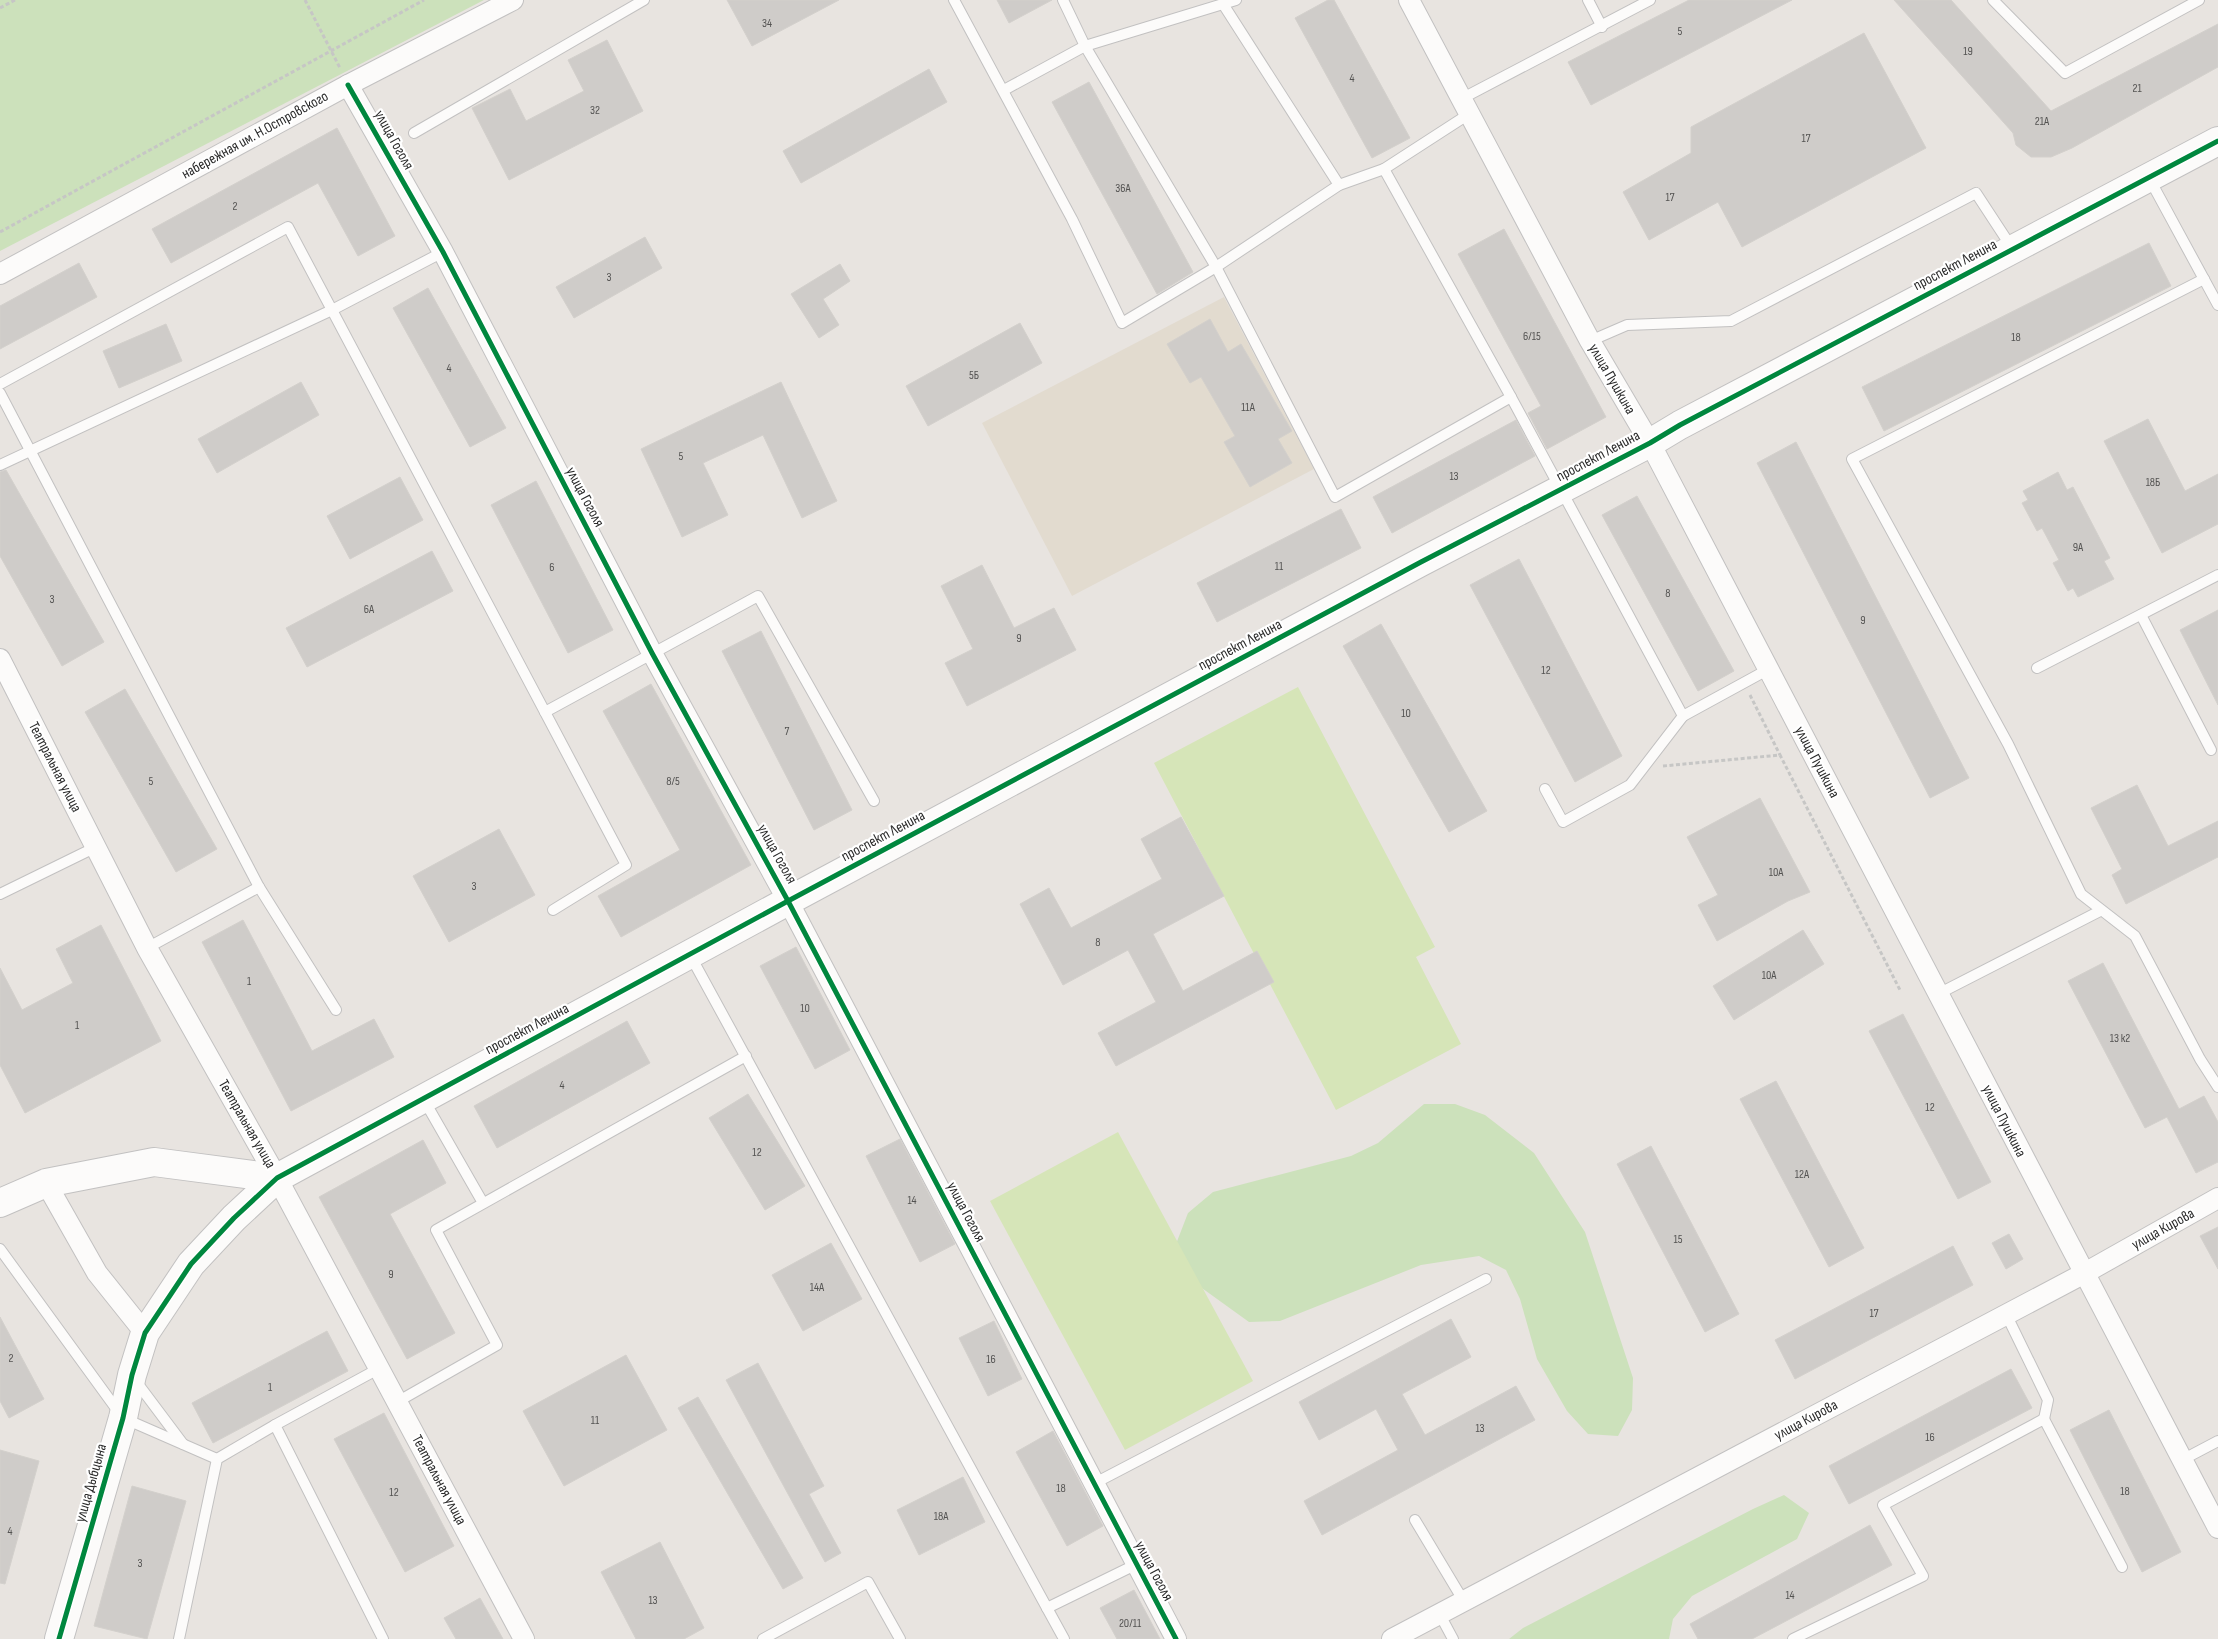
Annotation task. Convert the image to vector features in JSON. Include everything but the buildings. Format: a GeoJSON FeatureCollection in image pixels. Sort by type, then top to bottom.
{"type":"FeatureCollection","features":[{"type":"Feature","properties":{"kind":"street","name":"набережная им. Н.Островского"},"geometry":{"type":"LineString","coordinates":[[0,274],[348,84],[513,0]]}},
{"type":"Feature","properties":{"kind":"street","name":"улица Пушкина"},"geometry":{"type":"LineString","coordinates":[[1409,0],[1590,341],[1650,443],[2083,1274],[2218,1528]]}},
{"type":"Feature","properties":{"kind":"street","name":"улица Гоголя"},"geometry":{"type":"LineString","coordinates":[[348,84],[443,252],[652,652],[788,901],[1176,1639]]}},
{"type":"Feature","properties":{"kind":"street","name":"проспект Ленина"},"geometry":{"type":"LineString","coordinates":[[145,1333],[191,1264],[234,1218],[277,1178],[788,901],[1421,562],[1650,443],[2013,248],[2218,141]]}},
{"type":"Feature","properties":{"kind":"street","name":"Театральная улица"},"geometry":{"type":"LineString","coordinates":[[0,660],[147,948],[277,1178],[524,1639]]}},
{"type":"Feature","properties":{"kind":"street"},"geometry":{"type":"LineString","coordinates":[[0,1203],[46,1183],[154,1162],[277,1178]]}},
{"type":"Feature","properties":{"kind":"street"},"geometry":{"type":"LineString","coordinates":[[46,1183],[97,1273],[145,1333]]}},
{"type":"Feature","properties":{"kind":"street","name":"улица Кирова"},"geometry":{"type":"LineString","coordinates":[[1392,1639],[2083,1274],[2218,1198]]}},
{"type":"Feature","properties":{"kind":"street","name":"улица Дыбцына"},"geometry":{"type":"LineString","coordinates":[[59,1639],[123,1418],[132,1375],[145,1333]]}},
{"type":"Feature","properties":{"kind":"lane"},"geometry":{"type":"LineString","coordinates":[[414,133],[644,0]]}},
{"type":"Feature","properties":{"kind":"lane"},"geometry":{"type":"LineString","coordinates":[[954,0],[1072,219],[1122,323],[1216,267],[1339,185],[1384,169],[1465,106],[1650,0]]}},
{"type":"Feature","properties":{"kind":"lane"},"geometry":{"type":"LineString","coordinates":[[1063,0],[1085,46],[1216,267],[1335,497],[1511,397]]}},
{"type":"Feature","properties":{"kind":"lane"},"geometry":{"type":"LineString","coordinates":[[1004,90],[1085,46],[1236,0]]}},
{"type":"Feature","properties":{"kind":"lane"},"geometry":{"type":"LineString","coordinates":[[1588,0],[1602,26]]}},
{"type":"Feature","properties":{"kind":"lane"},"geometry":{"type":"LineString","coordinates":[[1993,0],[2065,73],[2199,0]]}},
{"type":"Feature","properties":{"kind":"lane"},"geometry":{"type":"LineString","coordinates":[[1224,4],[1339,185]]}},
{"type":"Feature","properties":{"kind":"lane"},"geometry":{"type":"LineString","coordinates":[[1384,169],[1511,397],[1683,716]]}},
{"type":"Feature","properties":{"kind":"lane"},"geometry":{"type":"LineString","coordinates":[[2148,177],[2204,279],[2214,287],[2218,305]]}},
{"type":"Feature","properties":{"kind":"lane"},"geometry":{"type":"LineString","coordinates":[[1590,341],[1627,325],[1731,321],[1976,193],[2013,248]]}},
{"type":"Feature","properties":{"kind":"lane"},"geometry":{"type":"LineString","coordinates":[[0,384],[288,227],[626,865],[553,910]]}},
{"type":"Feature","properties":{"kind":"lane"},"geometry":{"type":"LineString","coordinates":[[0,466],[28,450],[332,310],[443,252]]}},
{"type":"Feature","properties":{"kind":"lane"},"geometry":{"type":"LineString","coordinates":[[2204,279],[1852,459],[2008,744],[2081,894],[2100,911],[2135,936],[2200,1059],[2218,1087]]}},
{"type":"Feature","properties":{"kind":"lane"},"geometry":{"type":"LineString","coordinates":[[0,394],[260,887],[336,1010]]}},
{"type":"Feature","properties":{"kind":"lane"},"geometry":{"type":"LineString","coordinates":[[2038,668],[2218,575]]}},
{"type":"Feature","properties":{"kind":"lane"},"geometry":{"type":"LineString","coordinates":[[545,712],[652,652],[758,596],[874,801]]}},
{"type":"Feature","properties":{"kind":"lane"},"geometry":{"type":"LineString","coordinates":[[2142,615],[2211,750]]}},
{"type":"Feature","properties":{"kind":"lane"},"geometry":{"type":"LineString","coordinates":[[1545,789],[1563,822],[1630,785],[1683,716],[1769,670]]}},
{"type":"Feature","properties":{"kind":"lane"},"geometry":{"type":"LineString","coordinates":[[0,894],[96,847]]}},
{"type":"Feature","properties":{"kind":"lane"},"geometry":{"type":"LineString","coordinates":[[147,948],[260,887]]}},
{"type":"Feature","properties":{"kind":"lane"},"geometry":{"type":"LineString","coordinates":[[1938,994],[2100,911]]}},
{"type":"Feature","properties":{"kind":"lane"},"geometry":{"type":"LineString","coordinates":[[690,955],[1064,1639]]}},
{"type":"Feature","properties":{"kind":"lane"},"geometry":{"type":"LineString","coordinates":[[397,1402],[497,1345],[436,1230],[746,1056]]}},
{"type":"Feature","properties":{"kind":"lane"},"geometry":{"type":"LineString","coordinates":[[424,1099],[483,1204]]}},
{"type":"Feature","properties":{"kind":"lane"},"geometry":{"type":"LineString","coordinates":[[0,1248],[123,1418],[217,1459]]}},
{"type":"Feature","properties":{"kind":"lane"},"geometry":{"type":"LineString","coordinates":[[1095,1483],[1486,1279]]}},
{"type":"Feature","properties":{"kind":"lane"},"geometry":{"type":"LineString","coordinates":[[2006,1314],[2048,1400],[2044,1419],[2122,1567]]}},
{"type":"Feature","properties":{"kind":"lane"},"geometry":{"type":"LineString","coordinates":[[179,1639],[217,1459],[380,1368]]}},
{"type":"Feature","properties":{"kind":"lane"},"geometry":{"type":"LineString","coordinates":[[132,1375],[184,1445]]}},
{"type":"Feature","properties":{"kind":"lane"},"geometry":{"type":"LineString","coordinates":[[1793,1639],[1923,1576],[1882,1505],[2044,1419]]}},
{"type":"Feature","properties":{"kind":"lane"},"geometry":{"type":"LineString","coordinates":[[275,1425],[383,1639]]}},
{"type":"Feature","properties":{"kind":"lane"},"geometry":{"type":"LineString","coordinates":[[2182,1460],[2218,1441]]}},
{"type":"Feature","properties":{"kind":"lane"},"geometry":{"type":"LineString","coordinates":[[1415,1520],[1464,1600]]}},
{"type":"Feature","properties":{"kind":"lane"},"geometry":{"type":"LineString","coordinates":[[1047,1608],[1136,1564]]}},
{"type":"Feature","properties":{"kind":"lane"},"geometry":{"type":"LineString","coordinates":[[763,1639],[868,1582],[900,1639]]}},
{"type":"Feature","properties":{"kind":"lane"},"geometry":{"type":"LineString","coordinates":[[1439,1613],[1453,1639]]}},
{"type":"Feature","properties":{"kind":"path"},"geometry":{"type":"LineString","coordinates":[[0,8],[15,0]]}},
{"type":"Feature","properties":{"kind":"path"},"geometry":{"type":"LineString","coordinates":[[305,0],[348,84]]}},
{"type":"Feature","properties":{"kind":"path"},"geometry":{"type":"LineString","coordinates":[[0,232],[424,0]]}},
{"type":"Feature","properties":{"kind":"path"},"geometry":{"type":"LineString","coordinates":[[1744,683],[1900,990]]}},
{"type":"Feature","properties":{"kind":"path"},"geometry":{"type":"LineString","coordinates":[[1642,768],[1780,755]]}},
{"type":"Feature","properties":{"kind":"shaded area"},"geometry":{"type":"Polygon","coordinates":[[[1224,297],[1314,469],[1072,596],[982,423],[1224,297]]]}},
{"type":"Feature","properties":{"kind":"green space"},"geometry":{"type":"Polygon","coordinates":[[[0,0],[484,0],[0,251],[0,0]]]}},
{"type":"Feature","properties":{"kind":"green space"},"geometry":{"type":"Polygon","coordinates":[[[1298,687],[1435,947],[1416,957],[1461,1044],[1336,1110],[1154,763],[1298,687]]]}},
{"type":"Feature","properties":{"kind":"green space"},"geometry":{"type":"Polygon","coordinates":[[[1424,1104],[1455,1104],[1485,1115],[1534,1153],[1585,1232],[1633,1378],[1632,1410],[1618,1436],[1588,1434],[1567,1411],[1537,1359],[1520,1299],[1506,1270],[1479,1256],[1421,1265],[1280,1321],[1249,1322],[1181,1273],[1176,1244],[1188,1213],[1213,1192],[1351,1156],[1378,1143],[1424,1104]]]}},
{"type":"Feature","properties":{"kind":"green space"},"geometry":{"type":"Polygon","coordinates":[[[1118,1132],[1253,1381],[1125,1450],[990,1201],[1118,1132]]]}},
{"type":"Feature","properties":{"kind":"green space"},"geometry":{"type":"Polygon","coordinates":[[[1784,1495],[1809,1513],[1797,1539],[1692,1596],[1673,1619],[1669,1639],[1509,1639],[1523,1628],[1753,1509],[1784,1495]]]}},
{"type":"Feature","properties":{"kind":"cycle path"},"geometry":{"type":"LineString","coordinates":[[348,85],[443,252],[652,653],[788,901],[1176,1639]]}},
{"type":"Feature","properties":{"kind":"cycle path"},"geometry":{"type":"LineString","coordinates":[[59,1639],[123,1418],[132,1375],[145,1333],[191,1264],[234,1218],[277,1178],[788,901],[1421,562],[1650,443],[1680,425],[2218,141]]}}]}
